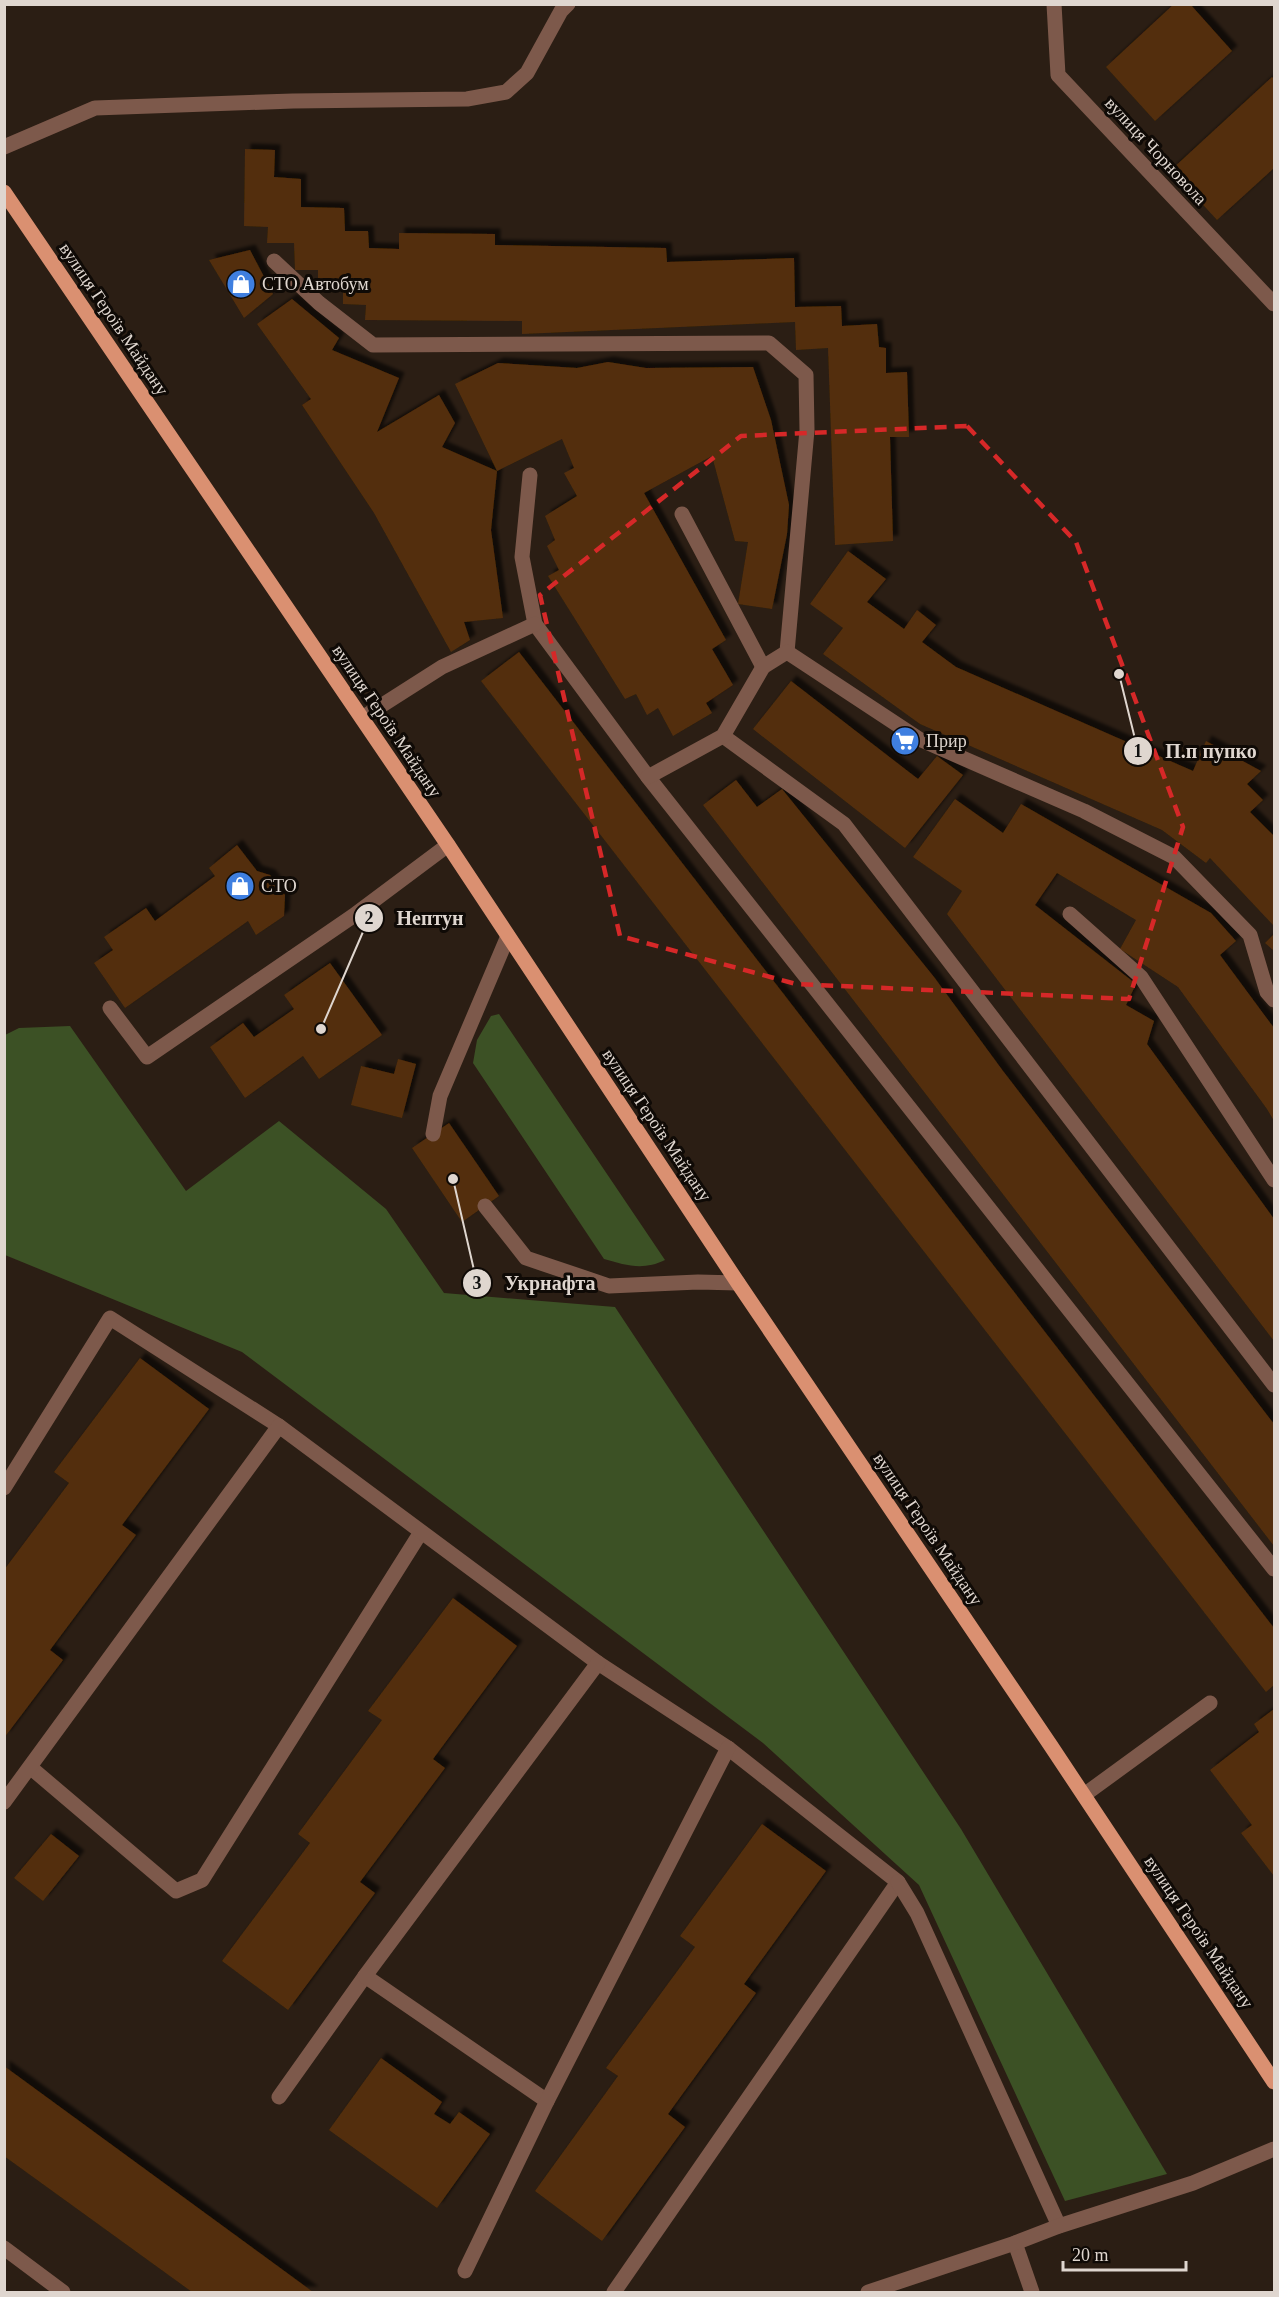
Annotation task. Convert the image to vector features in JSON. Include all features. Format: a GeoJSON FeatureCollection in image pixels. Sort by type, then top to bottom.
{"type":"FeatureCollection","features":[{"type":"Feature","properties":{"kind":"main road","name":"вулиця Героїв Майдану"},"geometry":{"type":"LineString","coordinates":[[4,192],[448,845],[738,1283],[1275,2082]]}},
{"type":"Feature","properties":{"kind":"street"},"geometry":{"type":"LineString","coordinates":[[4,147],[95,108],[293,100],[467,99],[506,92],[527,73],[561,11],[568,4]]}},
{"type":"Feature","properties":{"kind":"street","name":"вулиця Чорновола"},"geometry":{"type":"LineString","coordinates":[[1054,4],[1058,75],[1275,304]]}},
{"type":"Feature","properties":{"kind":"street"},"geometry":{"type":"LineString","coordinates":[[274,261],[319,303],[373,345],[769,343],[806,375],[807,430],[788,652]]}},
{"type":"Feature","properties":{"kind":"street"},"geometry":{"type":"LineString","coordinates":[[531,475],[522,557],[535,624],[648,777],[1275,1569]]}},
{"type":"Feature","properties":{"kind":"street"},"geometry":{"type":"LineString","coordinates":[[682,514],[763,667]]}},
{"type":"Feature","properties":{"kind":"street"},"geometry":{"type":"LineString","coordinates":[[362,718],[442,668],[535,624]]}},
{"type":"Feature","properties":{"kind":"street"},"geometry":{"type":"LineString","coordinates":[[648,777],[723,736],[763,667],[788,652]]}},
{"type":"Feature","properties":{"kind":"street"},"geometry":{"type":"LineString","coordinates":[[788,652],[919,739],[1084,811],[1174,856],[1251,935],[1267,992],[1275,1000]]}},
{"type":"Feature","properties":{"kind":"street"},"geometry":{"type":"LineString","coordinates":[[723,736],[844,824],[1275,1385]]}},
{"type":"Feature","properties":{"kind":"street"},"geometry":{"type":"LineString","coordinates":[[110,1008],[147,1057],[353,916],[448,845]]}},
{"type":"Feature","properties":{"kind":"street"},"geometry":{"type":"LineString","coordinates":[[1070,914],[1141,977],[1275,1180]]}},
{"type":"Feature","properties":{"kind":"street"},"geometry":{"type":"LineString","coordinates":[[433,1134],[440,1096],[508,936]]}},
{"type":"Feature","properties":{"kind":"street"},"geometry":{"type":"LineString","coordinates":[[485,1206],[526,1258],[609,1286],[698,1282],[738,1283]]}},
{"type":"Feature","properties":{"kind":"street"},"geometry":{"type":"LineString","coordinates":[[4,1488],[110,1317],[279,1426],[598,1663],[728,1748],[898,1882],[917,1913],[1059,2226]]}},
{"type":"Feature","properties":{"kind":"street"},"geometry":{"type":"LineString","coordinates":[[4,1803],[279,1426]]}},
{"type":"Feature","properties":{"kind":"street"},"geometry":{"type":"LineString","coordinates":[[30,1767],[176,1891],[202,1880],[421,1532]]}},
{"type":"Feature","properties":{"kind":"street"},"geometry":{"type":"LineString","coordinates":[[279,2097],[365,1976],[598,1663]]}},
{"type":"Feature","properties":{"kind":"street"},"geometry":{"type":"LineString","coordinates":[[1084,1795],[1210,1702]]}},
{"type":"Feature","properties":{"kind":"street"},"geometry":{"type":"LineString","coordinates":[[465,2271],[547,2102],[728,1748]]}},
{"type":"Feature","properties":{"kind":"street"},"geometry":{"type":"LineString","coordinates":[[614,2292],[898,1882]]}},
{"type":"Feature","properties":{"kind":"street"},"geometry":{"type":"LineString","coordinates":[[365,1976],[547,2102]]}},
{"type":"Feature","properties":{"kind":"street"},"geometry":{"type":"LineString","coordinates":[[868,2292],[1016,2243],[1059,2226],[1193,2183],[1275,2149]]}},
{"type":"Feature","properties":{"kind":"street"},"geometry":{"type":"LineString","coordinates":[[1016,2243],[1032,2292]]}},
{"type":"Feature","properties":{"kind":"street"},"geometry":{"type":"LineString","coordinates":[[4,2248],[63,2292]]}},
{"type":"Feature","properties":{"kind":"highlighted area"},"geometry":{"type":"Polygon","coordinates":[[[967,426],[1076,542],[1183,827],[1129,999],[796,984],[620,936],[540,595],[741,436],[967,426]]]}},
{"type":"Feature","properties":{"kind":"green space"},"geometry":{"type":"Polygon","coordinates":[[[499,1014],[665,1260],[642,1266],[604,1259],[473,1063],[477,1040],[491,1016],[499,1014]]]}},
{"type":"Feature","properties":{"kind":"green space"},"geometry":{"type":"Polygon","coordinates":[[[70,1026],[186,1191],[279,1121],[386,1209],[444,1293],[615,1307],[961,1829],[1167,2174],[1065,2201],[919,1885],[763,1743],[242,1352],[5,1255],[5,1035],[19,1028],[70,1026]]]}},
{"type":"Feature","properties":{"kind":"building"},"geometry":{"type":"Polygon","coordinates":[[[1174,4],[1190,4],[1232,51],[1155,121],[1106,67],[1174,4]]]}},
{"type":"Feature","properties":{"kind":"building"},"geometry":{"type":"Polygon","coordinates":[[[1272,77],[1274,79],[1274,168],[1217,220],[1171,170],[1272,77]]]}},
{"type":"Feature","properties":{"kind":"building"},"geometry":{"type":"Polygon","coordinates":[[[245,149],[275,150],[274,177],[301,179],[301,207],[344,208],[345,231],[368,231],[369,248],[399,249],[399,233],[495,234],[495,245],[666,248],[667,262],[794,258],[795,307],[841,306],[842,326],[877,324],[879,347],[886,348],[886,373],[907,372],[909,437],[890,437],[893,541],[835,545],[828,348],[796,350],[795,322],[522,334],[522,321],[365,320],[366,305],[343,304],[343,287],[318,286],[318,270],[295,270],[294,243],[267,243],[268,227],[244,226],[245,149]]]}},
{"type":"Feature","properties":{"kind":"building"},"geometry":{"type":"Polygon","coordinates":[[[250,250],[273,294],[244,318],[209,260],[250,250]]]}},
{"type":"Feature","properties":{"kind":"building"},"geometry":{"type":"Polygon","coordinates":[[[292,299],[339,338],[332,350],[399,378],[377,432],[439,395],[455,423],[442,447],[497,471],[491,530],[503,618],[464,622],[470,640],[451,652],[374,513],[302,405],[311,399],[257,324],[292,299]]]}},
{"type":"Feature","properties":{"kind":"building"},"geometry":{"type":"Polygon","coordinates":[[[608,362],[646,368],[753,367],[771,420],[789,505],[787,534],[772,609],[738,604],[748,542],[735,541],[712,456],[644,493],[726,640],[712,649],[733,685],[706,703],[712,713],[673,736],[658,708],[647,715],[636,694],[625,699],[548,576],[559,570],[547,546],[555,540],[545,516],[577,496],[564,473],[574,468],[562,439],[497,471],[455,384],[498,363],[577,368],[608,362]]]}},
{"type":"Feature","properties":{"kind":"building"},"geometry":{"type":"Polygon","coordinates":[[[848,551],[886,579],[867,602],[904,629],[917,610],[936,625],[922,642],[956,667],[1193,771],[1206,741],[1261,771],[1247,784],[1263,800],[1250,812],[1274,836],[1274,926],[1210,858],[1206,863],[1162,830],[920,724],[823,654],[843,628],[810,604],[848,551]]]}},
{"type":"Feature","properties":{"kind":"building"},"geometry":{"type":"Polygon","coordinates":[[[519,652],[1274,1628],[1274,1685],[1266,1692],[481,681],[519,652]]]}},
{"type":"Feature","properties":{"kind":"building"},"geometry":{"type":"Polygon","coordinates":[[[791,681],[918,779],[937,756],[963,775],[905,848],[753,729],[791,681]]]}},
{"type":"Feature","properties":{"kind":"building"},"geometry":{"type":"Polygon","coordinates":[[[736,780],[757,807],[782,789],[934,977],[1003,1071],[1274,1424],[1274,1546],[703,805],[736,780]]]}},
{"type":"Feature","properties":{"kind":"building"},"geometry":{"type":"Polygon","coordinates":[[[955,799],[1003,833],[1021,804],[1211,913],[1236,941],[1220,955],[1274,1028],[1274,1121],[1178,987],[1120,949],[1136,920],[1057,873],[1035,905],[1136,984],[1126,1005],[1154,1021],[1147,1044],[1274,1219],[1274,1341],[947,914],[962,891],[913,857],[955,799]]]}},
{"type":"Feature","properties":{"kind":"building"},"geometry":{"type":"Polygon","coordinates":[[[237,845],[257,871],[270,875],[285,895],[284,916],[256,935],[248,921],[125,1008],[94,963],[113,950],[104,937],[146,908],[155,921],[215,876],[209,868],[237,845]]]}},
{"type":"Feature","properties":{"kind":"building"},"geometry":{"type":"Polygon","coordinates":[[[1274,934],[1274,951],[1265,943],[1274,934]]]}},
{"type":"Feature","properties":{"kind":"building"},"geometry":{"type":"Polygon","coordinates":[[[330,963],[382,1035],[319,1079],[303,1056],[245,1098],[210,1047],[243,1023],[254,1037],[294,1009],[284,995],[330,963]]]}},
{"type":"Feature","properties":{"kind":"building"},"geometry":{"type":"Polygon","coordinates":[[[398,1059],[416,1064],[402,1118],[351,1105],[361,1066],[394,1074],[398,1059]]]}},
{"type":"Feature","properties":{"kind":"building"},"geometry":{"type":"Polygon","coordinates":[[[449,1123],[499,1196],[462,1222],[412,1148],[449,1123]]]}},
{"type":"Feature","properties":{"kind":"building"},"geometry":{"type":"Polygon","coordinates":[[[140,1358],[209,1409],[122,1525],[136,1535],[50,1650],[63,1660],[4,1738],[4,1570],[69,1483],[54,1472],[140,1358]]]}},
{"type":"Feature","properties":{"kind":"building"},"geometry":{"type":"Polygon","coordinates":[[[453,1598],[517,1646],[433,1759],[445,1768],[360,1882],[375,1893],[288,2010],[222,1961],[310,1843],[298,1834],[382,1720],[368,1711],[453,1598]]]}},
{"type":"Feature","properties":{"kind":"building"},"geometry":{"type":"Polygon","coordinates":[[[1274,1709],[1274,1876],[1241,1833],[1252,1825],[1210,1770],[1259,1732],[1254,1724],[1274,1709]]]}},
{"type":"Feature","properties":{"kind":"building"},"geometry":{"type":"Polygon","coordinates":[[[762,1824],[826,1871],[744,1984],[756,1993],[668,2114],[685,2127],[602,2241],[535,2191],[618,2076],[606,2068],[695,1947],[680,1936],[762,1824]]]}},
{"type":"Feature","properties":{"kind":"building"},"geometry":{"type":"Polygon","coordinates":[[[51,1834],[79,1856],[43,1901],[14,1878],[51,1834]]]}},
{"type":"Feature","properties":{"kind":"building"},"geometry":{"type":"Polygon","coordinates":[[[381,2058],[442,2102],[434,2114],[450,2124],[459,2112],[490,2134],[437,2208],[329,2130],[381,2058]]]}},
{"type":"Feature","properties":{"kind":"building"},"geometry":{"type":"Polygon","coordinates":[[[4,2066],[313,2292],[192,2292],[4,2156],[4,2066]]]}},
{"type":"Feature","properties":{"kind":"place","name":"СТО Автобум"},"geometry":{"type":"Point","coordinates":[241,284]}},
{"type":"Feature","properties":{"kind":"place","name":"П.п пупко"},"geometry":{"type":"Point","coordinates":[1119,674]}},
{"type":"Feature","properties":{"kind":"place","name":"Прир"},"geometry":{"type":"Point","coordinates":[905,741]}},
{"type":"Feature","properties":{"kind":"place","name":"СТО"},"geometry":{"type":"Point","coordinates":[240,886]}},
{"type":"Feature","properties":{"kind":"place","name":"Нептун"},"geometry":{"type":"Point","coordinates":[321,1029]}},
{"type":"Feature","properties":{"kind":"place","name":"Укрнафта"},"geometry":{"type":"Point","coordinates":[453,1179]}}]}
